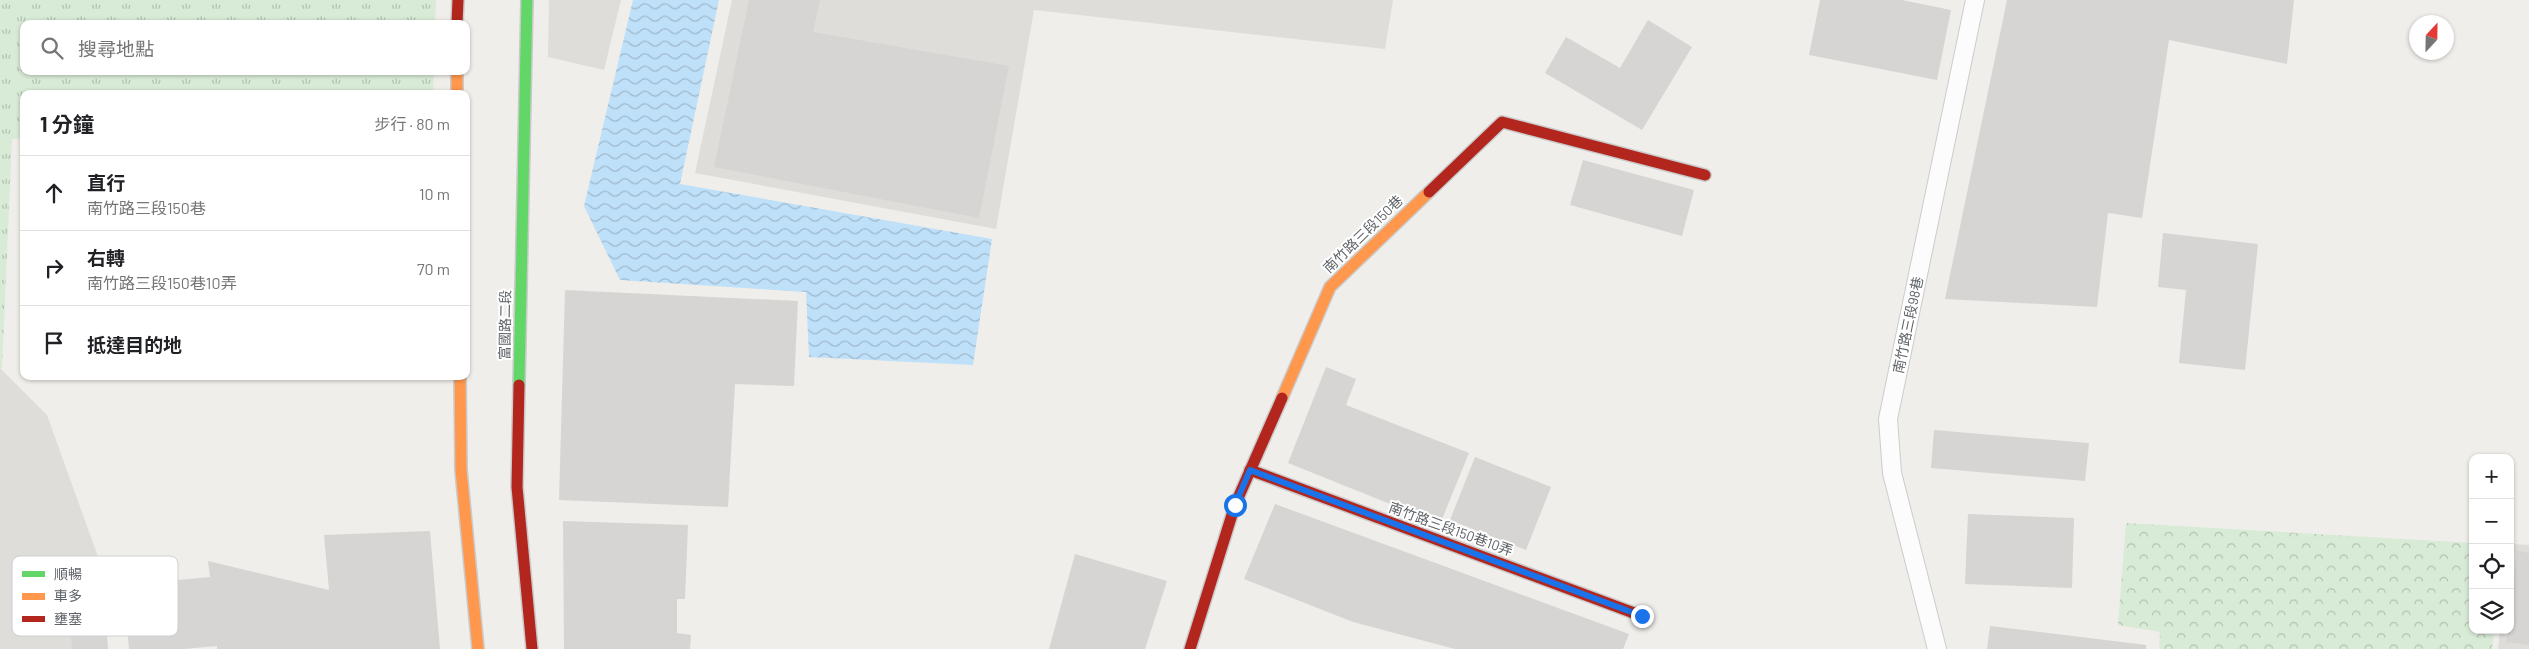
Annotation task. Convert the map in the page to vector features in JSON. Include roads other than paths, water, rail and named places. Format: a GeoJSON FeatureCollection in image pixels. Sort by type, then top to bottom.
{"type":"FeatureCollection","features":[{"type":"Feature","properties":{"kind":"street"},"geometry":{"type":"LineString","coordinates":[[457,20],[458,0]]}},
{"type":"Feature","properties":{"kind":"street","name":"富國路二段"},"geometry":{"type":"LineString","coordinates":[[527,0],[517,487],[532,649]]}},
{"type":"Feature","properties":{"kind":"street"},"geometry":{"type":"LineString","coordinates":[[456,75],[457,90]]}},
{"type":"Feature","properties":{"kind":"street","name":"南竹路三段150巷"},"geometry":{"type":"LineString","coordinates":[[1190,649],[1235,505],[1330,287],[1502,122],[1705,175]]}},
{"type":"Feature","properties":{"kind":"street"},"geometry":{"type":"LineString","coordinates":[[460,380],[461,470],[478,649]]}},
{"type":"Feature","properties":{"kind":"street","name":"南竹路三段150巷10弄"},"geometry":{"type":"LineString","coordinates":[[1250,470],[1642,616]]}},
{"type":"Feature","properties":{"kind":"lane","name":"南竹路三段98巷"},"geometry":{"type":"LineString","coordinates":[[1937,649],[1892,473],[1888,419],[1975,0]]}},
{"type":"Feature","properties":{"kind":"water"},"geometry":{"type":"Polygon","coordinates":[[[633,0],[719,0],[680,184],[992,239],[973,365],[809,357],[806,292],[620,280],[584,206],[633,0]]]}}]}
